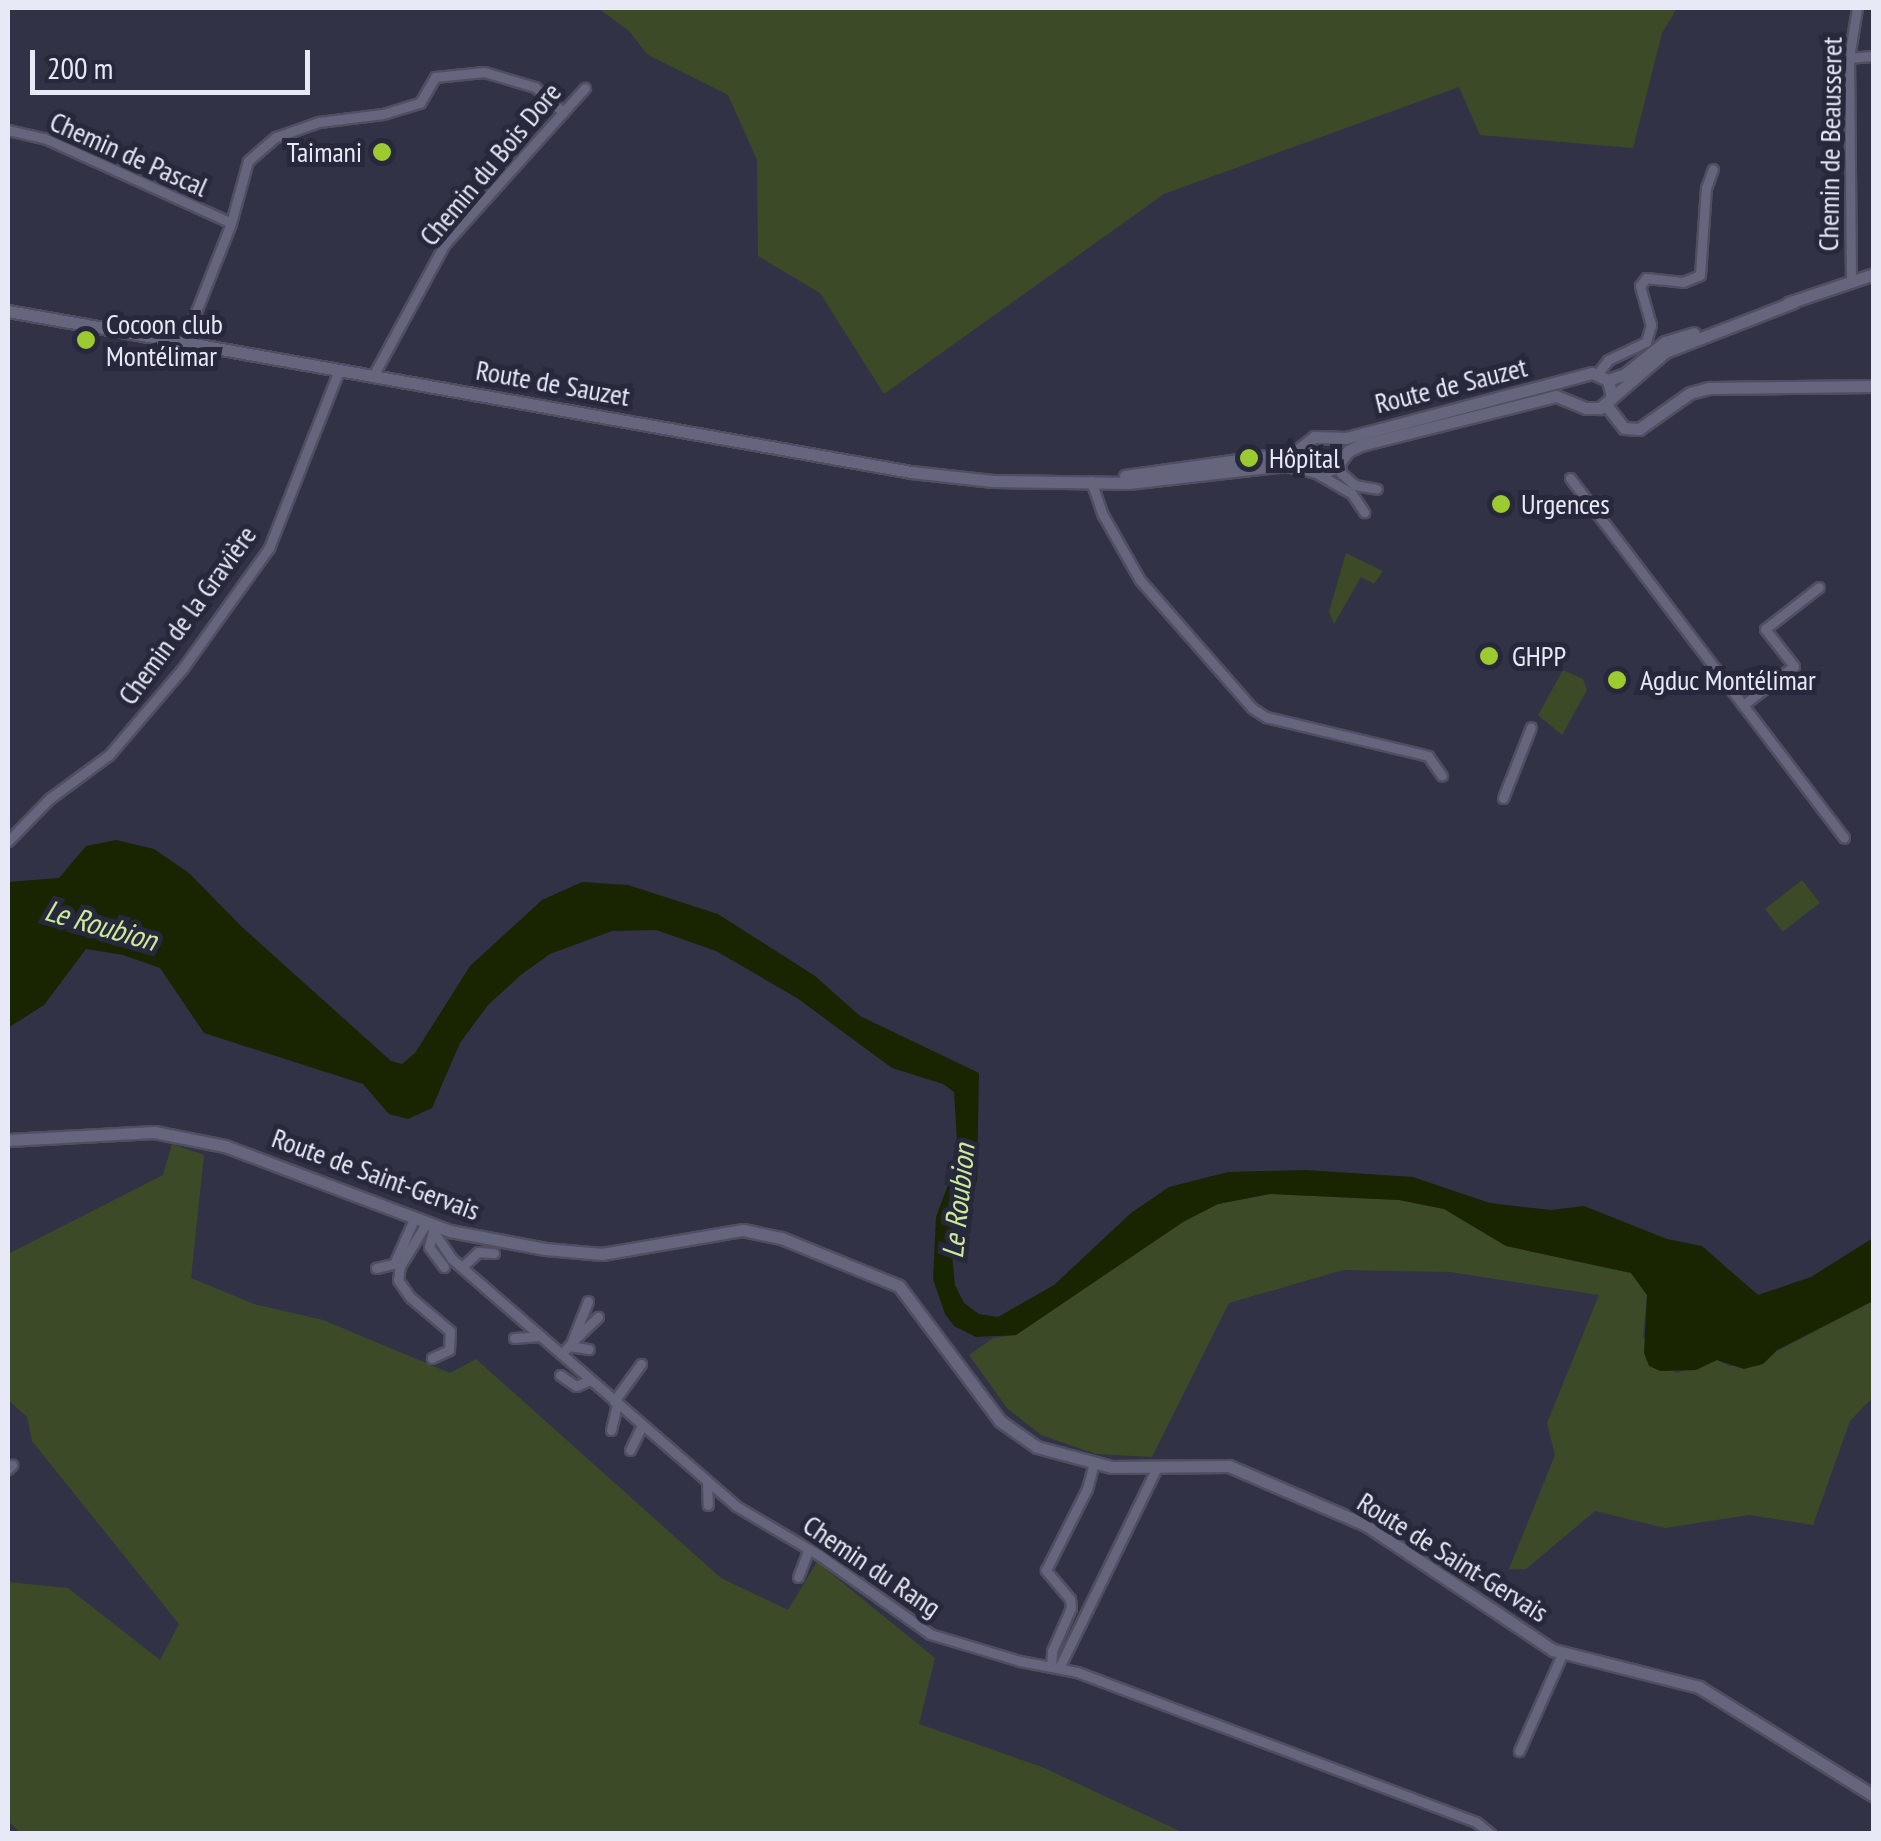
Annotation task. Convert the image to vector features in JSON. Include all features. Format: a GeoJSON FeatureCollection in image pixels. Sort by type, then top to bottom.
{"type":"FeatureCollection","features":[{"type":"Feature","properties":{"kind":"main road"},"geometry":{"type":"LineString","coordinates":[[1794,302],[1664,342],[1625,374],[1578,380],[1572,390],[1574,400],[1586,408],[1609,401],[1665,352],[1874,274]]}},
{"type":"Feature","properties":{"kind":"main road","name":"Route de Sauzet"},"geometry":{"type":"LineString","coordinates":[[8,311],[911,472],[993,481],[1128,483],[1310,469],[1342,460],[1361,444],[1556,396],[1574,400]]}},
{"type":"Feature","properties":{"kind":"main road"},"geometry":{"type":"LineString","coordinates":[[1603,377],[1609,401],[1624,428],[1639,429],[1690,394],[1708,388],[1874,386]]}},
{"type":"Feature","properties":{"kind":"main road","name":"Route de Sauzet"},"geometry":{"type":"LineString","coordinates":[[1091,481],[1301,449],[1314,437],[1337,439],[1578,380]]}},
{"type":"Feature","properties":{"kind":"main road"},"geometry":{"type":"LineString","coordinates":[[1337,439],[1342,460]]}},
{"type":"Feature","properties":{"kind":"main road"},"geometry":{"type":"LineString","coordinates":[[1301,449],[1310,469]]}},
{"type":"Feature","properties":{"kind":"main road","name":"Route de Saint-Gervais"},"geometry":{"type":"LineString","coordinates":[[8,1140],[154,1132],[225,1146],[427,1224],[495,1242],[602,1254],[652,1249],[704,1234],[744,1230],[781,1238],[899,1286],[1000,1421],[1037,1447],[1111,1467],[1229,1466],[1366,1525],[1564,1652],[1699,1687],[1874,1796]]}},
{"type":"Feature","properties":{"kind":"street","name":"Chemin de Beausseret"},"geometry":{"type":"LineString","coordinates":[[1851,282],[1850,58],[1857,8]]}},
{"type":"Feature","properties":{"kind":"street"},"geometry":{"type":"LineString","coordinates":[[1850,58],[1874,56]]}},
{"type":"Feature","properties":{"kind":"street"},"geometry":{"type":"LineString","coordinates":[[184,342],[231,223],[248,162],[276,136],[319,122],[383,114],[420,103],[435,77],[484,72],[535,87],[563,112]]}},
{"type":"Feature","properties":{"kind":"street","name":"Chemin du Bois Dore"},"geometry":{"type":"LineString","coordinates":[[373,376],[444,245],[585,88]]}},
{"type":"Feature","properties":{"kind":"street","name":"Chemin de Pascal"},"geometry":{"type":"LineString","coordinates":[[8,130],[61,145],[231,223]]}},
{"type":"Feature","properties":{"kind":"street"},"geometry":{"type":"LineString","coordinates":[[1603,377],[1608,360],[1646,342],[1651,325],[1640,286],[1646,278],[1682,282],[1700,276],[1706,188],[1714,169]]}},
{"type":"Feature","properties":{"kind":"street","name":"Chemin de la Gravière"},"geometry":{"type":"LineString","coordinates":[[8,841],[48,799],[109,754],[183,668],[269,548],[339,370]]}},
{"type":"Feature","properties":{"kind":"street"},"geometry":{"type":"LineString","coordinates":[[1342,460],[1341,474],[1354,485],[1377,489]]}},
{"type":"Feature","properties":{"kind":"street"},"geometry":{"type":"LineString","coordinates":[[1310,469],[1352,494],[1364,512]]}},
{"type":"Feature","properties":{"kind":"street"},"geometry":{"type":"LineString","coordinates":[[1570,478],[1844,838]]}},
{"type":"Feature","properties":{"kind":"street"},"geometry":{"type":"LineString","coordinates":[[1091,481],[1103,515],[1140,580],[1252,708],[1266,718],[1428,756],[1442,776]]}},
{"type":"Feature","properties":{"kind":"street"},"geometry":{"type":"LineString","coordinates":[[1743,705],[1794,666],[1765,628],[1819,587]]}},
{"type":"Feature","properties":{"kind":"street"},"geometry":{"type":"LineString","coordinates":[[1503,798],[1531,726]]}},
{"type":"Feature","properties":{"kind":"street"},"geometry":{"type":"LineString","coordinates":[[427,1224],[429,1247],[444,1267]]}},
{"type":"Feature","properties":{"kind":"street"},"geometry":{"type":"LineString","coordinates":[[376,1268],[394,1264],[427,1224]]}},
{"type":"Feature","properties":{"kind":"street"},"geometry":{"type":"LineString","coordinates":[[427,1224],[400,1266],[398,1280],[410,1297],[450,1331],[449,1350],[432,1358]]}},
{"type":"Feature","properties":{"kind":"street","name":"Chemin du Rang"},"geometry":{"type":"LineString","coordinates":[[427,1224],[462,1267],[541,1336],[567,1347],[590,1380],[736,1506],[783,1540],[809,1550],[930,1634],[1055,1668],[1241,1732],[1476,1822],[1492,1834]]}},
{"type":"Feature","properties":{"kind":"street"},"geometry":{"type":"LineString","coordinates":[[462,1267],[478,1252],[494,1254]]}},
{"type":"Feature","properties":{"kind":"street"},"geometry":{"type":"LineString","coordinates":[[567,1347],[588,1301]]}},
{"type":"Feature","properties":{"kind":"street"},"geometry":{"type":"LineString","coordinates":[[567,1347],[598,1317]]}},
{"type":"Feature","properties":{"kind":"street"},"geometry":{"type":"LineString","coordinates":[[514,1338],[541,1336]]}},
{"type":"Feature","properties":{"kind":"street"},"geometry":{"type":"LineString","coordinates":[[567,1347],[589,1349]]}},
{"type":"Feature","properties":{"kind":"street"},"geometry":{"type":"LineString","coordinates":[[611,1430],[615,1402],[640,1364]]}},
{"type":"Feature","properties":{"kind":"street"},"geometry":{"type":"LineString","coordinates":[[560,1376],[576,1386],[590,1380]]}},
{"type":"Feature","properties":{"kind":"street"},"geometry":{"type":"LineString","coordinates":[[630,1450],[642,1424]]}},
{"type":"Feature","properties":{"kind":"street"},"geometry":{"type":"LineString","coordinates":[[1055,1668],[1052,1651],[1070,1599],[1046,1570],[1087,1489],[1094,1462]]}},
{"type":"Feature","properties":{"kind":"street"},"geometry":{"type":"LineString","coordinates":[[1055,1668],[1157,1467]]}},
{"type":"Feature","properties":{"kind":"street"},"geometry":{"type":"LineString","coordinates":[[707,1481],[708,1505]]}},
{"type":"Feature","properties":{"kind":"street"},"geometry":{"type":"LineString","coordinates":[[798,1577],[809,1550]]}},
{"type":"Feature","properties":{"kind":"street"},"geometry":{"type":"LineString","coordinates":[[1519,1750],[1564,1652]]}},
{"type":"Feature","properties":{"kind":"shaded area"},"geometry":{"type":"Polygon","coordinates":[[[598,8],[1677,8],[1662,33],[1633,148],[1480,135],[1459,87],[1164,194],[884,394],[820,293],[758,256],[757,160],[728,95],[648,55],[629,31],[598,8]]]}},
{"type":"Feature","properties":{"kind":"shaded area"},"geometry":{"type":"Polygon","coordinates":[[[1346,553],[1383,571],[1374,584],[1361,577],[1334,624],[1329,612],[1346,553]]]}},
{"type":"Feature","properties":{"kind":"shaded area"},"geometry":{"type":"Polygon","coordinates":[[[1563,670],[1583,679],[1587,690],[1562,735],[1538,715],[1563,670]]]}},
{"type":"Feature","properties":{"kind":"shaded area"},"geometry":{"type":"Polygon","coordinates":[[[1802,880],[1820,903],[1783,932],[1765,909],[1802,880]]]}},
{"type":"Feature","properties":{"kind":"shaded area"},"geometry":{"type":"Polygon","coordinates":[[[172,1144],[204,1155],[191,1278],[254,1304],[323,1320],[450,1373],[476,1359],[721,1578],[788,1610],[817,1562],[935,1658],[919,1724],[1042,1767],[1184,1833],[21,1833],[8,1821],[8,1582],[68,1588],[160,1660],[179,1624],[32,1441],[27,1417],[8,1400],[8,1254],[163,1175],[172,1144]]]}},
{"type":"Feature","properties":{"kind":"shaded area"},"geometry":{"type":"Polygon","coordinates":[[[1270,1194],[1399,1200],[1444,1209],[1506,1246],[1631,1273],[1647,1295],[1643,1337],[1676,1373],[1717,1360],[1729,1366],[1763,1364],[1777,1351],[1873,1301],[1873,1397],[1850,1421],[1813,1525],[1749,1515],[1665,1528],[1595,1511],[1526,1569],[1509,1569],[1555,1455],[1547,1423],[1599,1295],[1450,1272],[1343,1270],[1229,1303],[1152,1457],[1096,1454],[1041,1435],[1007,1408],[969,1355],[993,1338],[1016,1335],[1183,1222],[1218,1204],[1270,1194]]]}},
{"type":"Feature","properties":{"kind":"water","name":"Le Roubion"},"geometry":{"type":"Polygon","coordinates":[[[116,840],[154,849],[189,873],[242,927],[391,1061],[402,1064],[415,1053],[470,966],[542,900],[582,882],[628,885],[718,914],[815,976],[860,1016],[979,1073],[977,1180],[957,1224],[952,1254],[955,1285],[964,1303],[979,1314],[998,1317],[1054,1285],[1131,1213],[1169,1187],[1228,1172],[1306,1170],[1413,1177],[1490,1203],[1551,1210],[1584,1206],[1667,1239],[1702,1246],[1758,1295],[1811,1277],[1873,1238],[1873,1301],[1777,1350],[1763,1364],[1744,1369],[1717,1360],[1696,1370],[1660,1371],[1649,1366],[1644,1353],[1647,1295],[1631,1273],[1506,1246],[1444,1209],[1399,1200],[1270,1194],[1218,1204],[1183,1222],[1016,1335],[976,1337],[954,1326],[945,1314],[933,1279],[936,1217],[958,1158],[954,1092],[943,1084],[892,1068],[797,998],[716,951],[656,930],[612,931],[550,954],[522,974],[488,1005],[460,1043],[432,1108],[408,1119],[389,1114],[363,1084],[204,1033],[160,968],[123,955],[86,949],[44,1005],[8,1028],[8,882],[59,878],[86,846],[116,840]]]}},
{"type":"Feature","properties":{"kind":"place","name":"Taimani"},"geometry":{"type":"Point","coordinates":[382,152]}},
{"type":"Feature","properties":{"kind":"place","name":"Cocoon club Montélimar"},"geometry":{"type":"Point","coordinates":[86,340]}},
{"type":"Feature","properties":{"kind":"place","name":"Hôpital"},"geometry":{"type":"Point","coordinates":[1249,458]}},
{"type":"Feature","properties":{"kind":"place","name":"Urgences"},"geometry":{"type":"Point","coordinates":[1501,504]}},
{"type":"Feature","properties":{"kind":"place","name":"GHPP"},"geometry":{"type":"Point","coordinates":[1489,656]}},
{"type":"Feature","properties":{"kind":"place","name":"Agduc Montélimar"},"geometry":{"type":"Point","coordinates":[1617,680]}}]}
